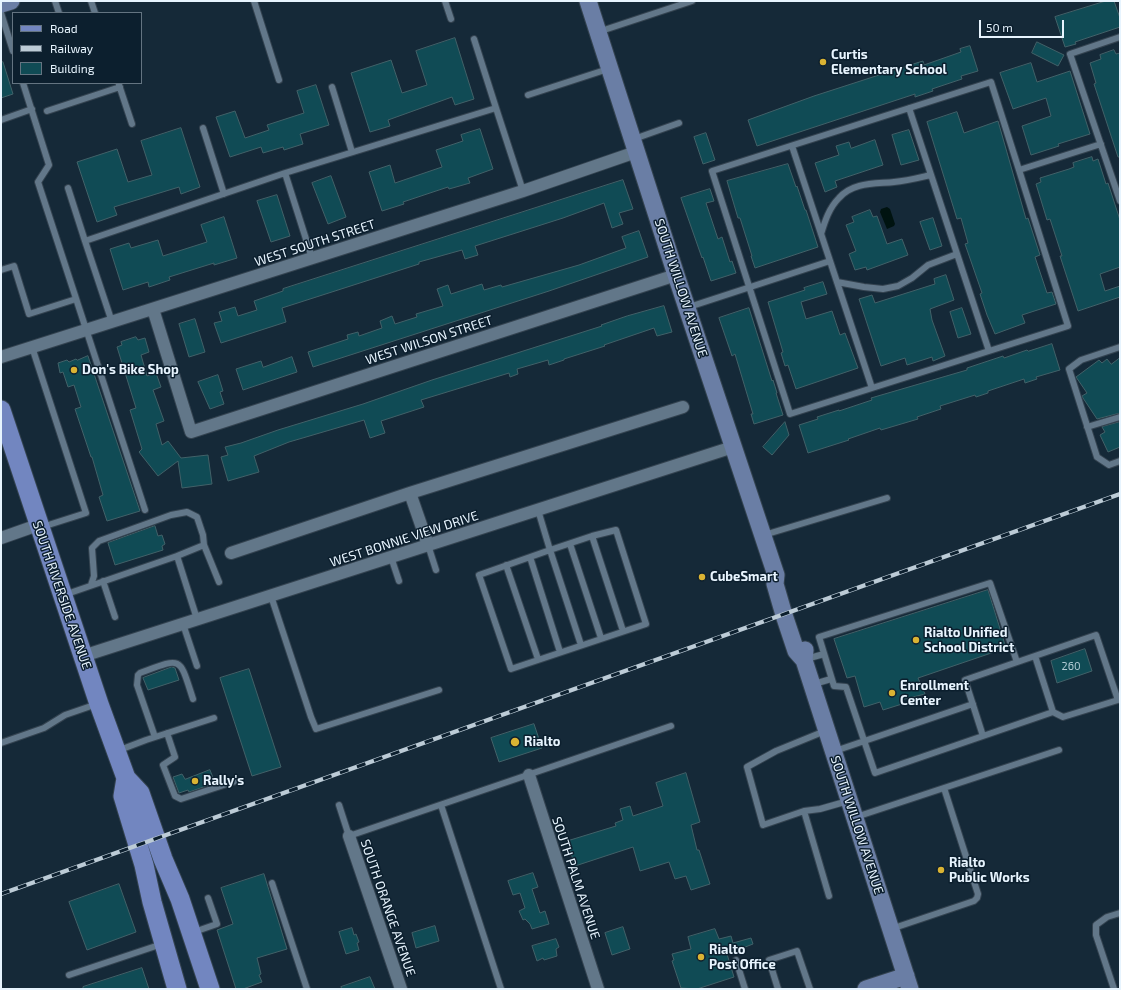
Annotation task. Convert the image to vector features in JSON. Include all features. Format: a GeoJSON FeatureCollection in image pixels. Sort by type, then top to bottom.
{"type":"FeatureCollection","features":[{"type":"Feature","properties":{"kind":"main road","name":"SOUTH RIVERSIDE AVENUE"},"geometry":{"type":"LineString","coordinates":[[1,410],[99,704],[126,778],[140,793],[163,859],[180,899],[209,989]]}},
{"type":"Feature","properties":{"kind":"main road","name":"SOUTH RIVERSIDE AVENUE"},"geometry":{"type":"LineString","coordinates":[[126,778],[123,796],[144,865],[152,902],[177,989]]}},
{"type":"Feature","properties":{"kind":"street"},"geometry":{"type":"LineString","coordinates":[[1,4],[11,1]]}},
{"type":"Feature","properties":{"kind":"street","name":"SOUTH WILLOW AVENUE"},"geometry":{"type":"LineString","coordinates":[[588,1],[676,275],[776,575],[774,584],[784,615],[796,651],[804,660],[908,982]]}},
{"type":"Feature","properties":{"kind":"street","name":"WEST SOUTH STREET"},"geometry":{"type":"LineString","coordinates":[[1,357],[523,191],[635,146]]}},
{"type":"Feature","properties":{"kind":"street","name":"WEST WILSON STREET"},"geometry":{"type":"LineString","coordinates":[[152,309],[191,432],[676,275]]}},
{"type":"Feature","properties":{"kind":"street"},"geometry":{"type":"LineString","coordinates":[[231,553],[410,493],[683,407]]}},
{"type":"Feature","properties":{"kind":"street","name":"WEST BONNIE VIEW DRIVE"},"geometry":{"type":"LineString","coordinates":[[83,656],[734,448]]}},
{"type":"Feature","properties":{"kind":"street"},"geometry":{"type":"LineString","coordinates":[[410,493],[428,546]]}},
{"type":"Feature","properties":{"kind":"street"},"geometry":{"type":"LineString","coordinates":[[1,538],[39,527]]}},
{"type":"Feature","properties":{"kind":"street","name":"SOUTH PALM AVENUE"},"geometry":{"type":"LineString","coordinates":[[529,775],[598,989]]}},
{"type":"Feature","properties":{"kind":"street","name":"SOUTH ORANGE AVENUE"},"geometry":{"type":"LineString","coordinates":[[349,836],[401,989]]}},
{"type":"Feature","properties":{"kind":"street"},"geometry":{"type":"LineString","coordinates":[[866,989],[908,982]]}},
{"type":"Feature","properties":{"kind":"lane"},"geometry":{"type":"LineString","coordinates":[[55,1],[59,12]]}},
{"type":"Feature","properties":{"kind":"lane"},"geometry":{"type":"LineString","coordinates":[[91,1],[95,12]]}},
{"type":"Feature","properties":{"kind":"lane"},"geometry":{"type":"LineString","coordinates":[[254,1],[279,80]]}},
{"type":"Feature","properties":{"kind":"lane"},"geometry":{"type":"LineString","coordinates":[[445,1],[451,18]]}},
{"type":"Feature","properties":{"kind":"lane"},"geometry":{"type":"LineString","coordinates":[[598,32],[692,1]]}},
{"type":"Feature","properties":{"kind":"lane"},"geometry":{"type":"LineString","coordinates":[[1,13],[12,46]]}},
{"type":"Feature","properties":{"kind":"lane"},"geometry":{"type":"LineString","coordinates":[[1120,37],[1070,54],[1120,201]]}},
{"type":"Feature","properties":{"kind":"lane"},"geometry":{"type":"LineString","coordinates":[[474,39],[523,191]]}},
{"type":"Feature","properties":{"kind":"lane"},"geometry":{"type":"LineString","coordinates":[[528,95],[609,68]]}},
{"type":"Feature","properties":{"kind":"lane"},"geometry":{"type":"LineString","coordinates":[[991,82],[1068,326],[790,414],[712,171],[909,108],[991,82]]}},
{"type":"Feature","properties":{"kind":"lane"},"geometry":{"type":"LineString","coordinates":[[23,84],[49,165],[38,182],[145,510]]}},
{"type":"Feature","properties":{"kind":"lane"},"geometry":{"type":"LineString","coordinates":[[47,111],[119,85],[132,124]]}},
{"type":"Feature","properties":{"kind":"lane"},"geometry":{"type":"LineString","coordinates":[[332,87],[352,152]]}},
{"type":"Feature","properties":{"kind":"lane"},"geometry":{"type":"LineString","coordinates":[[85,241],[285,173],[496,108]]}},
{"type":"Feature","properties":{"kind":"lane"},"geometry":{"type":"LineString","coordinates":[[909,108],[989,351]]}},
{"type":"Feature","properties":{"kind":"lane"},"geometry":{"type":"LineString","coordinates":[[1,120],[32,109]]}},
{"type":"Feature","properties":{"kind":"lane"},"geometry":{"type":"LineString","coordinates":[[635,146],[679,123]]}},
{"type":"Feature","properties":{"kind":"lane"},"geometry":{"type":"LineString","coordinates":[[203,128],[224,194]]}},
{"type":"Feature","properties":{"kind":"lane"},"geometry":{"type":"LineString","coordinates":[[1019,170],[1101,144]]}},
{"type":"Feature","properties":{"kind":"lane"},"geometry":{"type":"LineString","coordinates":[[792,146],[872,388]]}},
{"type":"Feature","properties":{"kind":"lane"},"geometry":{"type":"LineString","coordinates":[[285,173],[312,258]]}},
{"type":"Feature","properties":{"kind":"lane"},"geometry":{"type":"LineString","coordinates":[[821,234],[827,215],[839,197],[854,187],[869,183],[913,179],[931,174]]}},
{"type":"Feature","properties":{"kind":"lane"},"geometry":{"type":"LineString","coordinates":[[68,188],[112,322]]}},
{"type":"Feature","properties":{"kind":"lane"},"geometry":{"type":"LineString","coordinates":[[837,282],[864,288],[883,289],[898,286],[912,278],[928,265],[957,254]]}},
{"type":"Feature","properties":{"kind":"lane"},"geometry":{"type":"LineString","coordinates":[[687,307],[830,261]]}},
{"type":"Feature","properties":{"kind":"lane"},"geometry":{"type":"LineString","coordinates":[[1,270],[14,266],[29,314],[76,298]]}},
{"type":"Feature","properties":{"kind":"lane"},"geometry":{"type":"LineString","coordinates":[[32,347],[86,512],[39,527]]}},
{"type":"Feature","properties":{"kind":"lane"},"geometry":{"type":"LineString","coordinates":[[1120,347],[1081,360],[1069,369],[1097,457],[1109,465],[1120,461]]}},
{"type":"Feature","properties":{"kind":"lane"},"geometry":{"type":"LineString","coordinates":[[1087,427],[1120,417]]}},
{"type":"Feature","properties":{"kind":"lane"},"geometry":{"type":"LineString","coordinates":[[763,535],[887,498]]}},
{"type":"Feature","properties":{"kind":"lane"},"geometry":{"type":"LineString","coordinates":[[538,510],[582,644]]}},
{"type":"Feature","properties":{"kind":"lane"},"geometry":{"type":"LineString","coordinates":[[91,585],[94,576],[92,548],[99,541],[146,524],[187,512],[197,517],[203,535],[204,545],[218,582]]}},
{"type":"Feature","properties":{"kind":"lane"},"geometry":{"type":"LineString","coordinates":[[616,530],[646,624],[582,644],[511,669],[479,575],[570,544],[592,536],[616,530]]}},
{"type":"Feature","properties":{"kind":"lane"},"geometry":{"type":"LineString","coordinates":[[592,536],[623,631]]}},
{"type":"Feature","properties":{"kind":"lane"},"geometry":{"type":"LineString","coordinates":[[570,544],[601,638]]}},
{"type":"Feature","properties":{"kind":"lane"},"geometry":{"type":"LineString","coordinates":[[62,595],[177,556],[204,545]]}},
{"type":"Feature","properties":{"kind":"lane"},"geometry":{"type":"LineString","coordinates":[[428,546],[436,570]]}},
{"type":"Feature","properties":{"kind":"lane"},"geometry":{"type":"LineString","coordinates":[[177,556],[197,620]]}},
{"type":"Feature","properties":{"kind":"lane"},"geometry":{"type":"LineString","coordinates":[[391,557],[399,581]]}},
{"type":"Feature","properties":{"kind":"lane"},"geometry":{"type":"LineString","coordinates":[[530,557],[560,652]]}},
{"type":"Feature","properties":{"kind":"lane"},"geometry":{"type":"LineString","coordinates":[[506,565],[538,659]]}},
{"type":"Feature","properties":{"kind":"lane"},"geometry":{"type":"LineString","coordinates":[[103,581],[115,617]]}},
{"type":"Feature","properties":{"kind":"lane"},"geometry":{"type":"LineString","coordinates":[[984,736],[965,680],[1096,635],[1118,700],[1064,717],[1053,712],[984,736],[875,773],[846,687],[834,686],[819,637],[990,583],[1017,662]]}},
{"type":"Feature","properties":{"kind":"lane"},"geometry":{"type":"LineString","coordinates":[[270,596],[316,729],[439,690]]}},
{"type":"Feature","properties":{"kind":"lane"},"geometry":{"type":"LineString","coordinates":[[183,624],[197,666]]}},
{"type":"Feature","properties":{"kind":"lane"},"geometry":{"type":"LineString","coordinates":[[804,660],[824,654]]}},
{"type":"Feature","properties":{"kind":"lane"},"geometry":{"type":"LineString","coordinates":[[1034,656],[1053,712]]}},
{"type":"Feature","properties":{"kind":"lane"},"geometry":{"type":"LineString","coordinates":[[155,737],[137,685],[138,675],[140,673],[175,662],[182,666],[193,699]]}},
{"type":"Feature","properties":{"kind":"lane"},"geometry":{"type":"LineString","coordinates":[[812,685],[831,679]]}},
{"type":"Feature","properties":{"kind":"lane"},"geometry":{"type":"LineString","coordinates":[[1,742],[44,728],[65,716],[99,704]]}},
{"type":"Feature","properties":{"kind":"lane"},"geometry":{"type":"LineString","coordinates":[[834,752],[973,704]]}},
{"type":"Feature","properties":{"kind":"lane"},"geometry":{"type":"LineString","coordinates":[[117,751],[214,718]]}},
{"type":"Feature","properties":{"kind":"lane"},"geometry":{"type":"LineString","coordinates":[[339,805],[349,836],[671,726]]}},
{"type":"Feature","properties":{"kind":"lane"},"geometry":{"type":"LineString","coordinates":[[827,731],[776,751],[747,767],[763,825],[804,811],[820,809],[849,801]]}},
{"type":"Feature","properties":{"kind":"lane"},"geometry":{"type":"LineString","coordinates":[[167,733],[175,757],[163,765],[175,796],[181,798],[236,781]]}},
{"type":"Feature","properties":{"kind":"lane"},"geometry":{"type":"LineString","coordinates":[[855,817],[1059,750]]}},
{"type":"Feature","properties":{"kind":"lane"},"geometry":{"type":"LineString","coordinates":[[891,929],[974,901],[977,898],[978,894],[944,788]]}},
{"type":"Feature","properties":{"kind":"lane"},"geometry":{"type":"LineString","coordinates":[[441,805],[501,989]]}},
{"type":"Feature","properties":{"kind":"lane"},"geometry":{"type":"LineString","coordinates":[[804,811],[830,896]]}},
{"type":"Feature","properties":{"kind":"lane"},"geometry":{"type":"LineString","coordinates":[[272,884],[307,989]]}},
{"type":"Feature","properties":{"kind":"lane"},"geometry":{"type":"LineString","coordinates":[[191,934],[217,924],[208,898]]}},
{"type":"Feature","properties":{"kind":"lane"},"geometry":{"type":"LineString","coordinates":[[1114,989],[1096,935],[1096,925],[1107,916],[1120,913]]}},
{"type":"Feature","properties":{"kind":"lane"},"geometry":{"type":"LineString","coordinates":[[69,975],[164,943]]}},
{"type":"Feature","properties":{"kind":"lane"},"geometry":{"type":"LineString","coordinates":[[778,989],[769,960],[797,951],[810,989]]}},
{"type":"Feature","properties":{"kind":"lane"},"geometry":{"type":"LineString","coordinates":[[736,960],[746,989]]}},
{"type":"Feature","properties":{"kind":"shaded area"},"geometry":{"type":"Polygon","coordinates":[[[887,207],[890,209],[895,224],[887,229],[880,212],[881,209],[887,207]]]}},
{"type":"Feature","properties":{"kind":"building"},"geometry":{"type":"Polygon","coordinates":[[[1106,1],[1114,1],[1120,18],[1120,27],[1075,42],[1076,44],[1065,47],[1055,17],[1106,1]]]}},
{"type":"Feature","properties":{"kind":"building"},"geometry":{"type":"Polygon","coordinates":[[[455,38],[474,99],[455,105],[452,97],[388,120],[390,126],[370,132],[351,73],[391,60],[402,93],[427,85],[416,51],[455,38]]]}},
{"type":"Feature","properties":{"kind":"building"},"geometry":{"type":"Polygon","coordinates":[[[1037,42],[1064,55],[1058,66],[1032,53],[1037,42]]]}},
{"type":"Feature","properties":{"kind":"building"},"geometry":{"type":"Polygon","coordinates":[[[970,46],[978,71],[961,76],[962,79],[932,89],[933,91],[915,97],[915,94],[757,146],[748,120],[814,96],[910,65],[923,61],[924,65],[961,52],[960,49],[970,46]]]}},
{"type":"Feature","properties":{"kind":"building"},"geometry":{"type":"Polygon","coordinates":[[[1114,50],[1116,54],[1120,53],[1120,157],[1118,157],[1094,84],[1096,83],[1090,63],[1101,59],[1100,55],[1114,50]]]}},
{"type":"Feature","properties":{"kind":"building"},"geometry":{"type":"Polygon","coordinates":[[[3,62],[13,94],[1,98],[1,63],[3,62]]]}},
{"type":"Feature","properties":{"kind":"building"},"geometry":{"type":"Polygon","coordinates":[[[1031,63],[1037,82],[1070,71],[1090,134],[1058,144],[1059,146],[1031,155],[1022,126],[1051,116],[1046,98],[1013,109],[1000,73],[1031,63]]]}},
{"type":"Feature","properties":{"kind":"building"},"geometry":{"type":"Polygon","coordinates":[[[316,85],[329,125],[300,134],[303,144],[284,150],[283,147],[263,153],[261,147],[230,157],[216,117],[235,111],[245,138],[269,130],[267,125],[304,113],[297,91],[316,85]]]}},
{"type":"Feature","properties":{"kind":"building"},"geometry":{"type":"Polygon","coordinates":[[[957,112],[964,133],[998,121],[1026,219],[1028,218],[1040,255],[1035,257],[1047,293],[1052,292],[1056,304],[1022,315],[1025,323],[995,334],[980,294],[982,293],[965,244],[968,243],[961,218],[957,219],[927,122],[957,112]]]}},
{"type":"Feature","properties":{"kind":"building"},"geometry":{"type":"Polygon","coordinates":[[[181,128],[200,187],[181,194],[179,187],[114,207],[117,215],[97,222],[77,162],[117,149],[128,182],[152,175],[141,141],[181,128]]]}},
{"type":"Feature","properties":{"kind":"building"},"geometry":{"type":"Polygon","coordinates":[[[480,129],[493,169],[468,178],[470,183],[449,189],[448,187],[403,202],[404,204],[382,211],[369,172],[390,165],[395,183],[442,167],[436,150],[463,141],[461,135],[480,129]]]}},
{"type":"Feature","properties":{"kind":"building"},"geometry":{"type":"Polygon","coordinates":[[[909,130],[919,160],[901,165],[892,135],[909,130]]]}},
{"type":"Feature","properties":{"kind":"building"},"geometry":{"type":"Polygon","coordinates":[[[706,133],[715,160],[703,164],[694,137],[706,133]]]}},
{"type":"Feature","properties":{"kind":"building"},"geometry":{"type":"Polygon","coordinates":[[[875,140],[883,165],[835,181],[837,187],[825,192],[815,163],[839,155],[836,146],[849,142],[851,148],[875,140]]]}},
{"type":"Feature","properties":{"kind":"building"},"geometry":{"type":"Polygon","coordinates":[[[1092,157],[1093,161],[1098,159],[1106,184],[1108,183],[1120,220],[1120,267],[1100,274],[1105,291],[1120,286],[1120,297],[1078,311],[1060,256],[1062,256],[1050,219],[1047,220],[1036,184],[1041,182],[1040,178],[1074,167],[1073,163],[1092,157]]]}},
{"type":"Feature","properties":{"kind":"building"},"geometry":{"type":"Polygon","coordinates":[[[788,164],[806,210],[818,247],[755,268],[727,181],[788,164]]]}},
{"type":"Feature","properties":{"kind":"building"},"geometry":{"type":"Polygon","coordinates":[[[331,176],[346,217],[328,224],[312,183],[331,176]]]}},
{"type":"Feature","properties":{"kind":"building"},"geometry":{"type":"Polygon","coordinates":[[[623,180],[633,209],[619,213],[623,224],[612,228],[604,203],[563,218],[475,246],[478,255],[465,259],[462,250],[419,262],[419,264],[282,308],[286,322],[221,343],[214,323],[222,321],[219,312],[235,307],[238,316],[257,310],[254,301],[283,291],[283,289],[623,180]]]}},
{"type":"Feature","properties":{"kind":"building"},"geometry":{"type":"Polygon","coordinates":[[[710,189],[714,201],[706,203],[718,239],[722,237],[730,262],[732,261],[736,273],[711,281],[681,198],[710,189]]]}},
{"type":"Feature","properties":{"kind":"building"},"geometry":{"type":"Polygon","coordinates":[[[277,195],[290,236],[271,242],[257,201],[277,195]]]}},
{"type":"Feature","properties":{"kind":"building"},"geometry":{"type":"Polygon","coordinates":[[[870,210],[873,217],[877,216],[887,244],[902,239],[908,255],[867,270],[866,267],[855,270],[849,254],[856,251],[846,225],[854,222],[852,217],[870,210]]]}},
{"type":"Feature","properties":{"kind":"building"},"geometry":{"type":"Polygon","coordinates":[[[224,217],[237,258],[214,265],[214,263],[169,277],[170,280],[149,287],[148,282],[123,290],[110,249],[129,243],[131,248],[158,240],[163,256],[207,242],[201,225],[224,217]]]}},
{"type":"Feature","properties":{"kind":"building"},"geometry":{"type":"Polygon","coordinates":[[[933,218],[942,246],[930,250],[920,222],[933,218]]]}},
{"type":"Feature","properties":{"kind":"building"},"geometry":{"type":"Polygon","coordinates":[[[639,231],[648,257],[549,291],[313,367],[308,352],[348,339],[347,335],[358,332],[359,336],[382,328],[380,321],[392,316],[395,324],[417,317],[416,314],[443,306],[437,289],[448,285],[451,294],[482,284],[484,290],[501,285],[502,287],[579,265],[626,248],[622,237],[639,231]]]}},
{"type":"Feature","properties":{"kind":"building"},"geometry":{"type":"Polygon","coordinates":[[[946,275],[954,300],[930,309],[932,320],[945,356],[933,361],[932,357],[907,365],[905,358],[881,366],[859,299],[872,295],[875,303],[935,284],[934,279],[946,275]]]}},
{"type":"Feature","properties":{"kind":"building"},"geometry":{"type":"Polygon","coordinates":[[[823,282],[827,294],[801,302],[806,319],[832,311],[840,335],[845,333],[858,368],[796,389],[788,365],[785,366],[781,353],[783,352],[768,302],[805,290],[804,288],[823,282]]]}},
{"type":"Feature","properties":{"kind":"building"},"geometry":{"type":"Polygon","coordinates":[[[664,306],[672,332],[657,336],[654,328],[549,365],[548,360],[517,369],[518,374],[510,377],[509,373],[421,400],[424,407],[381,421],[385,433],[370,438],[364,420],[289,442],[254,456],[259,472],[228,481],[221,457],[228,455],[225,447],[363,404],[432,380],[602,326],[601,325],[627,316],[664,306]]]}},
{"type":"Feature","properties":{"kind":"building"},"geometry":{"type":"Polygon","coordinates":[[[749,308],[783,415],[754,424],[751,414],[753,414],[735,354],[732,356],[719,318],[749,308]]]}},
{"type":"Feature","properties":{"kind":"building"},"geometry":{"type":"Polygon","coordinates":[[[962,308],[971,334],[958,338],[950,312],[962,308]]]}},
{"type":"Feature","properties":{"kind":"building"},"geometry":{"type":"Polygon","coordinates":[[[195,319],[205,352],[189,357],[179,324],[195,319]]]}},
{"type":"Feature","properties":{"kind":"building"},"geometry":{"type":"Polygon","coordinates":[[[136,337],[138,340],[145,338],[149,352],[141,355],[147,376],[156,373],[161,387],[153,390],[164,421],[156,424],[162,445],[168,441],[181,458],[208,455],[212,484],[182,488],[178,461],[158,476],[139,452],[142,449],[130,410],[136,408],[117,347],[122,345],[121,342],[136,337]]]}},
{"type":"Feature","properties":{"kind":"building"},"geometry":{"type":"Polygon","coordinates":[[[1052,344],[1060,370],[1036,377],[1037,379],[1025,383],[1024,379],[988,391],[988,393],[976,397],[975,395],[940,406],[941,409],[917,417],[918,419],[881,430],[880,428],[808,453],[799,425],[818,419],[817,417],[872,400],[871,398],[967,370],[967,368],[1003,356],[1004,358],[1027,350],[1028,351],[1052,344]]]}},
{"type":"Feature","properties":{"kind":"building"},"geometry":{"type":"Polygon","coordinates":[[[88,356],[140,511],[107,521],[99,497],[103,495],[92,457],[75,409],[81,407],[74,385],[68,387],[63,372],[60,373],[58,363],[67,360],[69,362],[88,356]]]}},
{"type":"Feature","properties":{"kind":"building"},"geometry":{"type":"Polygon","coordinates":[[[292,357],[297,372],[243,390],[236,369],[261,361],[263,367],[292,357]]]}},
{"type":"Feature","properties":{"kind":"building"},"geometry":{"type":"Polygon","coordinates":[[[1120,358],[1120,413],[1097,419],[1082,396],[1087,393],[1076,377],[1099,360],[1102,363],[1107,359],[1111,364],[1120,358]]]}},
{"type":"Feature","properties":{"kind":"building"},"geometry":{"type":"Polygon","coordinates":[[[218,375],[223,391],[220,392],[224,404],[210,409],[198,382],[218,375]]]}},
{"type":"Feature","properties":{"kind":"building"},"geometry":{"type":"Polygon","coordinates":[[[785,422],[789,435],[772,455],[763,447],[785,422]]]}},
{"type":"Feature","properties":{"kind":"building"},"geometry":{"type":"Polygon","coordinates":[[[1120,422],[1120,447],[1108,452],[1100,435],[1105,432],[1102,427],[1120,422]]]}},
{"type":"Feature","properties":{"kind":"building"},"geometry":{"type":"Polygon","coordinates":[[[155,526],[158,536],[162,535],[165,544],[162,546],[163,550],[115,565],[108,543],[155,526]]]}},
{"type":"Feature","properties":{"kind":"building"},"geometry":{"type":"Polygon","coordinates":[[[988,590],[1006,648],[918,678],[925,694],[901,700],[902,704],[883,710],[880,702],[864,707],[855,676],[847,678],[834,639],[988,590]]]}},
{"type":"Feature","properties":{"kind":"building"},"geometry":{"type":"Polygon","coordinates":[[[1085,649],[1092,671],[1057,683],[1051,661],[1085,649]]]}},
{"type":"Feature","properties":{"kind":"building"},"geometry":{"type":"Polygon","coordinates":[[[172,667],[175,668],[179,680],[148,690],[143,678],[172,667]]]}},
{"type":"Feature","properties":{"kind":"building"},"geometry":{"type":"Polygon","coordinates":[[[249,669],[281,767],[252,776],[220,678],[249,669]]]}},
{"type":"Feature","properties":{"kind":"building","name":"Rialto"},"geometry":{"type":"Polygon","coordinates":[[[534,724],[542,748],[499,762],[491,738],[534,724]]]}},
{"type":"Feature","properties":{"kind":"building","name":"Rally's"},"geometry":{"type":"Polygon","coordinates":[[[210,770],[215,783],[189,792],[188,790],[179,793],[173,777],[182,774],[185,779],[210,770]]]}},
{"type":"Feature","properties":{"kind":"building"},"geometry":{"type":"Polygon","coordinates":[[[686,773],[700,822],[691,825],[697,850],[699,850],[710,884],[691,890],[686,876],[675,879],[669,862],[640,871],[633,847],[575,866],[567,841],[616,826],[615,823],[623,820],[620,809],[630,806],[633,816],[663,806],[656,783],[686,773]]]}},
{"type":"Feature","properties":{"kind":"building"},"geometry":{"type":"Polygon","coordinates":[[[533,873],[538,887],[532,889],[540,913],[545,911],[549,924],[532,929],[530,924],[525,919],[523,920],[519,911],[525,908],[520,893],[513,895],[508,881],[533,873]]]}},
{"type":"Feature","properties":{"kind":"building"},"geometry":{"type":"Polygon","coordinates":[[[264,874],[287,949],[257,958],[261,974],[259,975],[262,982],[243,989],[236,989],[217,930],[233,924],[221,888],[264,874]]]}},
{"type":"Feature","properties":{"kind":"building"},"geometry":{"type":"Polygon","coordinates":[[[119,884],[136,932],[87,950],[69,902],[119,884]]]}},
{"type":"Feature","properties":{"kind":"building"},"geometry":{"type":"Polygon","coordinates":[[[435,926],[439,941],[416,948],[412,933],[435,926]]]}},
{"type":"Feature","properties":{"kind":"building"},"geometry":{"type":"Polygon","coordinates":[[[623,927],[630,949],[612,955],[605,933],[623,927]]]}},
{"type":"Feature","properties":{"kind":"building"},"geometry":{"type":"Polygon","coordinates":[[[352,928],[354,935],[356,934],[359,942],[357,943],[359,950],[346,954],[339,932],[352,928]]]}},
{"type":"Feature","properties":{"kind":"building","name":"Rialto Post Office"},"geometry":{"type":"Polygon","coordinates":[[[715,929],[719,939],[731,936],[733,943],[751,938],[753,944],[727,954],[734,977],[697,989],[681,988],[672,961],[674,960],[672,954],[691,949],[688,937],[715,929]]]}},
{"type":"Feature","properties":{"kind":"building"},"geometry":{"type":"Polygon","coordinates":[[[556,939],[559,947],[556,949],[557,956],[544,960],[543,958],[537,961],[532,946],[556,939]]]}},
{"type":"Feature","properties":{"kind":"building"},"geometry":{"type":"Polygon","coordinates":[[[142,968],[149,989],[83,989],[83,987],[142,968]]]}},
{"type":"Feature","properties":{"kind":"building"},"geometry":{"type":"Polygon","coordinates":[[[370,977],[375,989],[342,989],[341,987],[370,977]]]}},
{"type":"Feature","properties":{"kind":"railway"},"geometry":{"type":"LineString","coordinates":[[1,894],[1120,494]]}},
{"type":"Feature","properties":{"kind":"place","name":"Curtis Elementary School"},"geometry":{"type":"Point","coordinates":[823,62]}},
{"type":"Feature","properties":{"kind":"place","name":"Don's Bike Shop"},"geometry":{"type":"Point","coordinates":[74,370]}},
{"type":"Feature","properties":{"kind":"place","name":"CubeSmart"},"geometry":{"type":"Point","coordinates":[702,577]}},
{"type":"Feature","properties":{"kind":"place","name":"Rialto Unified School District"},"geometry":{"type":"Point","coordinates":[916,640]}},
{"type":"Feature","properties":{"kind":"place","name":"Enrollment Center"},"geometry":{"type":"Point","coordinates":[892,693]}},
{"type":"Feature","properties":{"kind":"place","name":"Rialto"},"geometry":{"type":"Point","coordinates":[515,742]}},
{"type":"Feature","properties":{"kind":"place","name":"Rally's"},"geometry":{"type":"Point","coordinates":[195,781]}},
{"type":"Feature","properties":{"kind":"place","name":"Rialto Public Works"},"geometry":{"type":"Point","coordinates":[941,870]}},
{"type":"Feature","properties":{"kind":"place","name":"Rialto Post Office"},"geometry":{"type":"Point","coordinates":[701,957]}}]}
